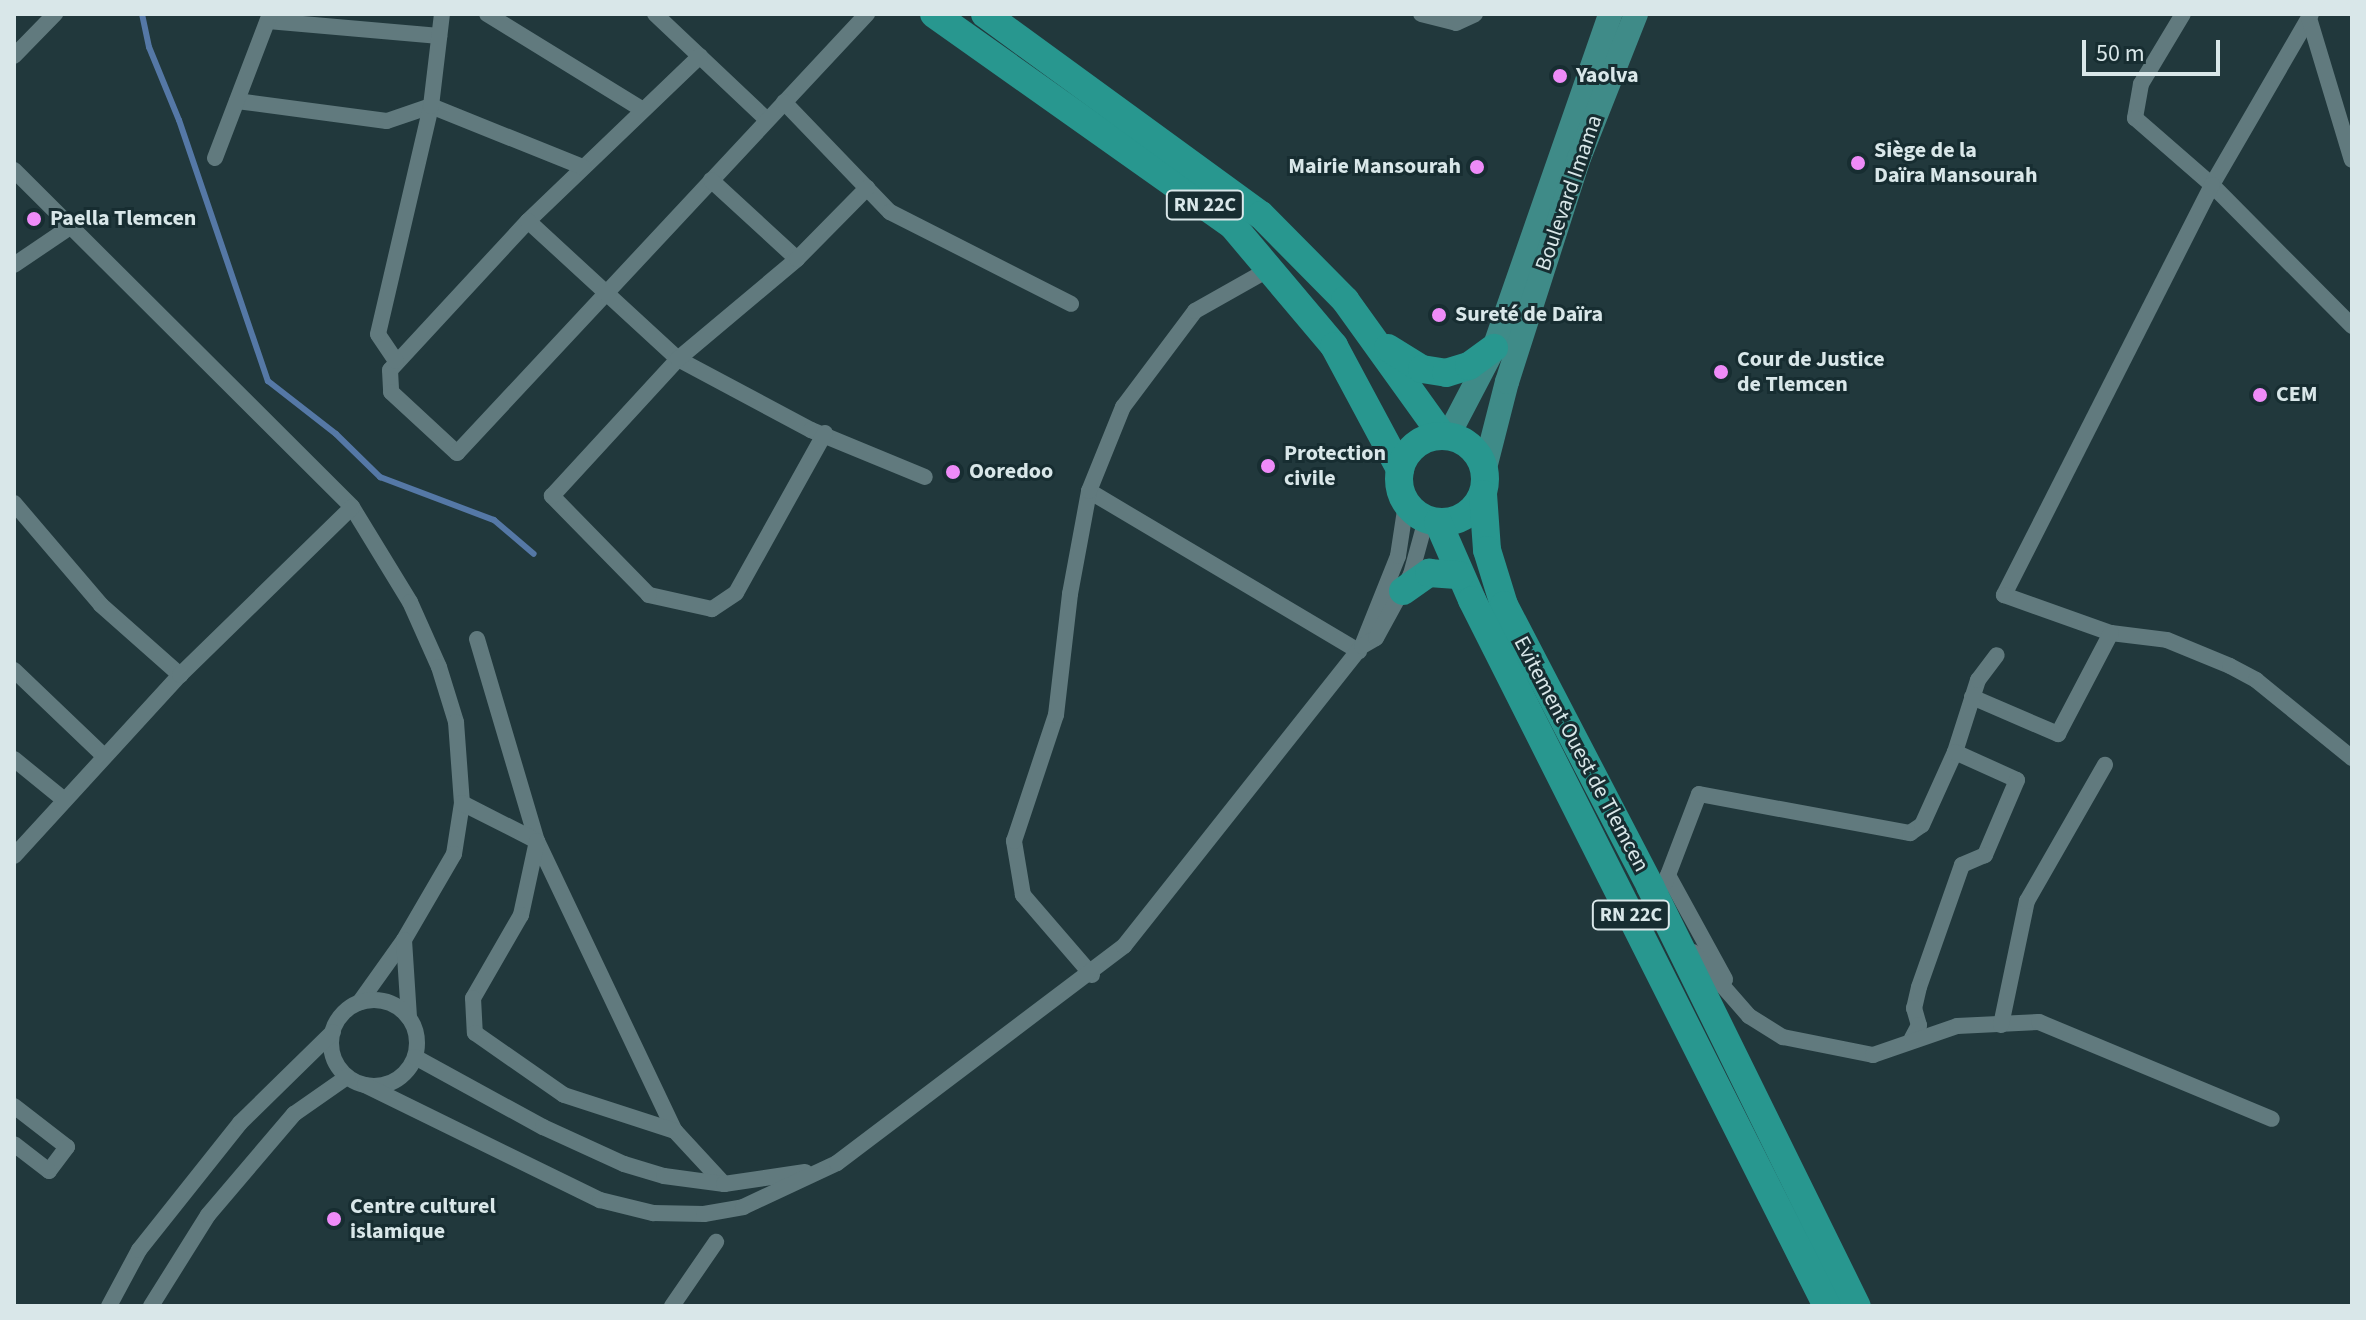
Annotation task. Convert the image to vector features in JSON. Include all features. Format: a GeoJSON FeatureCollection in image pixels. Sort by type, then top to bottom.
{"type":"FeatureCollection","features":[{"type":"Feature","properties":{"kind":"highway","name":"RN 22C"},"geometry":{"type":"LineString","coordinates":[[934,14],[1233,226],[1273,267],[1334,346],[1400,469]]}},
{"type":"Feature","properties":{"kind":"highway","name":"RN 22C"},"geometry":{"type":"LineString","coordinates":[[985,14],[1261,215],[1317,268],[1373,335],[1445,436]]}},
{"type":"Feature","properties":{"kind":"highway"},"geometry":{"type":"LineString","coordinates":[[1373,335],[1402,358],[1434,372],[1458,371],[1494,348]]}},
{"type":"Feature","properties":{"kind":"highway"},"geometry":{"type":"LineString","coordinates":[[1445,436],[1471,446],[1484,481],[1473,510],[1423,515],[1400,469],[1411,449],[1445,436]]}},
{"type":"Feature","properties":{"kind":"highway","name":"Evitement Ouest de Tlemcen"},"geometry":{"type":"LineString","coordinates":[[1484,481],[1487,550],[1504,605],[1661,884],[1671,927],[1857,1306]]}},
{"type":"Feature","properties":{"kind":"highway","name":"Evitement Ouest de Tlemcen"},"geometry":{"type":"LineString","coordinates":[[1423,515],[1460,575],[1827,1306]]}},
{"type":"Feature","properties":{"kind":"highway"},"geometry":{"type":"LineString","coordinates":[[1403,591],[1429,573],[1460,575]]}},
{"type":"Feature","properties":{"kind":"main road","name":"Boulevard Imama"},"geometry":{"type":"LineString","coordinates":[[1445,436],[1494,348],[1610,14]]}},
{"type":"Feature","properties":{"kind":"main road","name":"Boulevard Imama"},"geometry":{"type":"LineString","coordinates":[[1484,481],[1507,382],[1579,158],[1636,14]]}},
{"type":"Feature","properties":{"kind":"street"},"geometry":{"type":"LineString","coordinates":[[14,56],[55,14]]}},
{"type":"Feature","properties":{"kind":"street"},"geometry":{"type":"LineString","coordinates":[[396,361],[378,334],[431,106],[442,14]]}},
{"type":"Feature","properties":{"kind":"street"},"geometry":{"type":"LineString","coordinates":[[487,14],[643,110]]}},
{"type":"Feature","properties":{"kind":"street"},"geometry":{"type":"LineString","coordinates":[[655,14],[767,120]]}},
{"type":"Feature","properties":{"kind":"street"},"geometry":{"type":"LineString","coordinates":[[700,56],[528,221],[390,370],[391,392],[457,453],[603,293],[867,14]]}},
{"type":"Feature","properties":{"kind":"street"},"geometry":{"type":"LineString","coordinates":[[1421,14],[1456,23],[1475,14]]}},
{"type":"Feature","properties":{"kind":"street"},"geometry":{"type":"LineString","coordinates":[[2183,14],[2141,84],[2135,118],[2212,185],[2352,326]]}},
{"type":"Feature","properties":{"kind":"street"},"geometry":{"type":"LineString","coordinates":[[2310,16],[2212,185],[2004,595],[2111,633],[2167,640],[2230,666],[2256,680],[2352,758]]}},
{"type":"Feature","properties":{"kind":"street"},"geometry":{"type":"LineString","coordinates":[[2310,16],[2352,160]]}},
{"type":"Feature","properties":{"kind":"street"},"geometry":{"type":"LineString","coordinates":[[215,158],[269,18],[439,36]]}},
{"type":"Feature","properties":{"kind":"street"},"geometry":{"type":"LineString","coordinates":[[237,101],[387,121],[431,106],[583,167]]}},
{"type":"Feature","properties":{"kind":"street"},"geometry":{"type":"LineString","coordinates":[[784,102],[890,212],[1071,304]]}},
{"type":"Feature","properties":{"kind":"street"},"geometry":{"type":"LineString","coordinates":[[14,170],[352,507],[410,602],[439,667],[456,722],[462,803],[454,854],[404,940],[359,1003],[343,1014],[333,1032],[240,1123],[139,1250],[109,1306]]}},
{"type":"Feature","properties":{"kind":"street"},"geometry":{"type":"LineString","coordinates":[[711,180],[797,259]]}},
{"type":"Feature","properties":{"kind":"street"},"geometry":{"type":"LineString","coordinates":[[825,433],[736,593],[712,609],[649,595],[552,496],[678,359],[797,259],[867,188]]}},
{"type":"Feature","properties":{"kind":"street"},"geometry":{"type":"LineString","coordinates":[[528,221],[678,359],[825,433],[925,477]]}},
{"type":"Feature","properties":{"kind":"street"},"geometry":{"type":"LineString","coordinates":[[14,265],[70,227]]}},
{"type":"Feature","properties":{"kind":"street"},"geometry":{"type":"LineString","coordinates":[[1092,975],[1023,895],[1014,841],[1056,715],[1070,594],[1089,491],[1123,407],[1195,311],[1273,267]]}},
{"type":"Feature","properties":{"kind":"street"},"geometry":{"type":"LineString","coordinates":[[1089,491],[1360,648]]}},
{"type":"Feature","properties":{"kind":"street"},"geometry":{"type":"LineString","coordinates":[[14,503],[101,605],[180,675]]}},
{"type":"Feature","properties":{"kind":"street"},"geometry":{"type":"LineString","coordinates":[[14,856],[103,755],[180,675],[352,507]]}},
{"type":"Feature","properties":{"kind":"street"},"geometry":{"type":"LineString","coordinates":[[1360,648],[1376,638],[1403,591],[1423,515]]}},
{"type":"Feature","properties":{"kind":"street"},"geometry":{"type":"LineString","coordinates":[[333,1032],[333,1056],[347,1077],[600,1200],[653,1213],[704,1214],[743,1207],[837,1163],[1092,975],[1124,946],[1360,648],[1398,556],[1423,515]]}},
{"type":"Feature","properties":{"kind":"street"},"geometry":{"type":"LineString","coordinates":[[1972,697],[2058,734],[2111,633]]}},
{"type":"Feature","properties":{"kind":"street"},"geometry":{"type":"LineString","coordinates":[[477,639],[537,841],[675,1131],[724,1184]]}},
{"type":"Feature","properties":{"kind":"street"},"geometry":{"type":"LineString","coordinates":[[1740,1006],[1661,884],[1699,794],[1910,833],[1922,825],[1955,752],[1978,680],[1997,655]]}},
{"type":"Feature","properties":{"kind":"street"},"geometry":{"type":"LineString","coordinates":[[14,670],[103,755]]}},
{"type":"Feature","properties":{"kind":"street"},"geometry":{"type":"LineString","coordinates":[[1912,1038],[1919,1025],[1914,1008],[1919,987],[1962,865],[1985,855],[2017,780],[1955,752]]}},
{"type":"Feature","properties":{"kind":"street"},"geometry":{"type":"LineString","coordinates":[[14,759],[63,799]]}},
{"type":"Feature","properties":{"kind":"street"},"geometry":{"type":"LineString","coordinates":[[2001,1025],[2027,901],[2105,765]]}},
{"type":"Feature","properties":{"kind":"street"},"geometry":{"type":"LineString","coordinates":[[462,803],[537,841]]}},
{"type":"Feature","properties":{"kind":"street"},"geometry":{"type":"LineString","coordinates":[[537,841],[521,915],[473,998],[475,1033],[564,1095],[675,1131]]}},
{"type":"Feature","properties":{"kind":"street"},"geometry":{"type":"LineString","coordinates":[[1671,927],[1740,1006],[1783,1037],[1873,1055],[1912,1038],[1957,1026],[2039,1022],[2272,1119]]}},
{"type":"Feature","properties":{"kind":"street"},"geometry":{"type":"LineString","coordinates":[[365,1085],[390,1084],[415,1057],[417,1043],[409,1018],[404,940]]}},
{"type":"Feature","properties":{"kind":"street"},"geometry":{"type":"LineString","coordinates":[[359,1003],[386,1002],[409,1018]]}},
{"type":"Feature","properties":{"kind":"street"},"geometry":{"type":"LineString","coordinates":[[415,1057],[543,1127],[624,1164],[724,1184],[781,1179],[837,1163]]}},
{"type":"Feature","properties":{"kind":"street"},"geometry":{"type":"LineString","coordinates":[[151,1306],[208,1215],[294,1114],[347,1077]]}},
{"type":"Feature","properties":{"kind":"street"},"geometry":{"type":"LineString","coordinates":[[14,1106],[67,1147],[49,1171],[14,1144]]}},
{"type":"Feature","properties":{"kind":"street"},"geometry":{"type":"LineString","coordinates":[[672,1306],[716,1242]]}},
{"type":"Feature","properties":{"kind":"waterway"},"geometry":{"type":"LineString","coordinates":[[142,14],[149,47],[179,120],[268,381],[336,434],[380,477],[494,520],[534,554]]}},
{"type":"Feature","properties":{"kind":"place","name":"Yaolva"},"geometry":{"type":"Point","coordinates":[1560,76]}},
{"type":"Feature","properties":{"kind":"place","name":"Siège de la Daïra Mansourah"},"geometry":{"type":"Point","coordinates":[1858,163]}},
{"type":"Feature","properties":{"kind":"place","name":"Mairie Mansourah"},"geometry":{"type":"Point","coordinates":[1477,167]}},
{"type":"Feature","properties":{"kind":"place","name":"Paella Tlemcen"},"geometry":{"type":"Point","coordinates":[34,219]}},
{"type":"Feature","properties":{"kind":"place","name":"Sureté de Daïra"},"geometry":{"type":"Point","coordinates":[1439,315]}},
{"type":"Feature","properties":{"kind":"place","name":"Cour de Justice de Tlemcen"},"geometry":{"type":"Point","coordinates":[1721,372]}},
{"type":"Feature","properties":{"kind":"place","name":"CEM"},"geometry":{"type":"Point","coordinates":[2260,395]}},
{"type":"Feature","properties":{"kind":"place","name":"Protection civile"},"geometry":{"type":"Point","coordinates":[1268,466]}},
{"type":"Feature","properties":{"kind":"place","name":"Ooredoo"},"geometry":{"type":"Point","coordinates":[953,472]}},
{"type":"Feature","properties":{"kind":"place","name":"Centre culturel islamique"},"geometry":{"type":"Point","coordinates":[334,1219]}}]}
